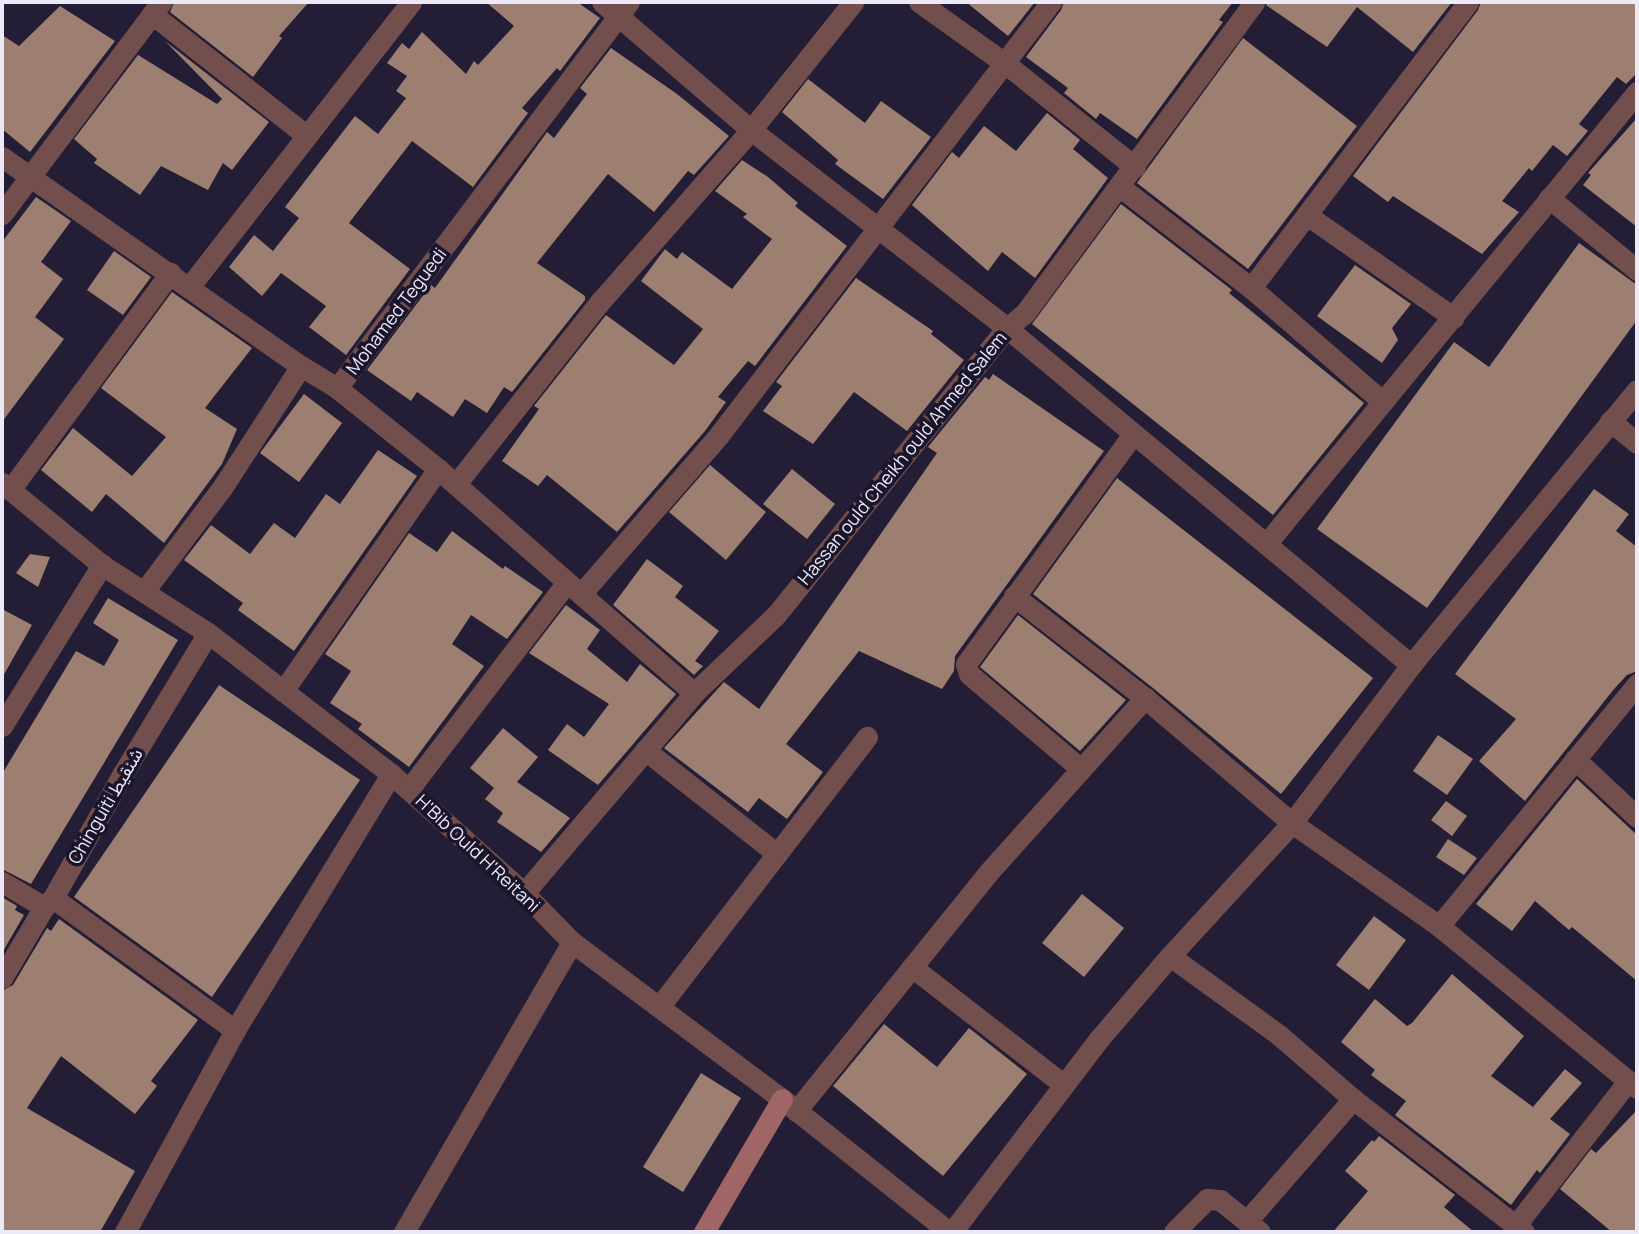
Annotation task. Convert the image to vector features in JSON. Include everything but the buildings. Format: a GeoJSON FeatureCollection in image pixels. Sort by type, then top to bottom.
{"type":"FeatureCollection","features":[{"type":"Feature","properties":{"kind":"street"},"geometry":{"type":"LineString","coordinates":[[190,286],[411,2]]}},
{"type":"Feature","properties":{"kind":"street"},"geometry":{"type":"LineString","coordinates":[[601,2],[624,9],[751,130],[1007,328],[1411,665]]}},
{"type":"Feature","properties":{"kind":"street"},"geometry":{"type":"LineString","coordinates":[[456,484],[599,303],[751,130],[853,2]]}},
{"type":"Feature","properties":{"kind":"street"},"geometry":{"type":"LineString","coordinates":[[919,2],[1006,64],[1135,167]]}},
{"type":"Feature","properties":{"kind":"street"},"geometry":{"type":"LineString","coordinates":[[409,789],[574,588],[719,435],[1051,2]]}},
{"type":"Feature","properties":{"kind":"street","name":"Hassan ould Cheikh ould Ahmed Salem"},"geometry":{"type":"LineString","coordinates":[[524,894],[694,693],[776,615],[1007,328],[1025,313],[1254,2]]}},
{"type":"Feature","properties":{"kind":"street"},"geometry":{"type":"LineString","coordinates":[[1251,288],[1468,2]]}},
{"type":"Feature","properties":{"kind":"street"},"geometry":{"type":"LineString","coordinates":[[2,214],[27,177],[157,8],[306,135]]}},
{"type":"Feature","properties":{"kind":"street","name":"Mohamed Teguedi"},"geometry":{"type":"LineString","coordinates":[[2,157],[301,366],[337,388],[624,9]]}},
{"type":"Feature","properties":{"kind":"street"},"geometry":{"type":"LineString","coordinates":[[1266,544],[1637,92]]}},
{"type":"Feature","properties":{"kind":"street"},"geometry":{"type":"LineString","coordinates":[[1119,186],[1251,288],[1383,402]]}},
{"type":"Feature","properties":{"kind":"street"},"geometry":{"type":"LineString","coordinates":[[1549,198],[1637,270]]}},
{"type":"Feature","properties":{"kind":"street"},"geometry":{"type":"LineString","coordinates":[[1307,215],[1454,318]]}},
{"type":"Feature","properties":{"kind":"street"},"geometry":{"type":"LineString","coordinates":[[6,486],[170,273]]}},
{"type":"Feature","properties":{"kind":"street"},"geometry":{"type":"LineString","coordinates":[[145,590],[222,488],[301,366]]}},
{"type":"Feature","properties":{"kind":"street"},"geometry":{"type":"LineString","coordinates":[[337,388],[439,468],[694,693]]}},
{"type":"Feature","properties":{"kind":"street"},"geometry":{"type":"LineString","coordinates":[[950,1232],[1063,1084],[1170,956],[1292,823],[1411,665],[1637,390]]}},
{"type":"Feature","properties":{"kind":"street"},"geometry":{"type":"LineString","coordinates":[[1610,421],[1637,443]]}},
{"type":"Feature","properties":{"kind":"street"},"geometry":{"type":"LineString","coordinates":[[1081,769],[967,669],[968,659],[1133,434]]}},
{"type":"Feature","properties":{"kind":"street"},"geometry":{"type":"LineString","coordinates":[[284,691],[439,468]]}},
{"type":"Feature","properties":{"kind":"street","name":"H'Bib Ould H'Reitani"},"geometry":{"type":"LineString","coordinates":[[6,486],[102,565],[145,590],[208,633],[391,774],[524,894],[572,942],[789,1105],[950,1232]]}},
{"type":"Feature","properties":{"kind":"street"},"geometry":{"type":"LineString","coordinates":[[2,726],[102,565]]}},
{"type":"Feature","properties":{"kind":"street"},"geometry":{"type":"LineString","coordinates":[[1014,596],[1145,698],[1292,823],[1439,926],[1633,1084],[1520,1229],[1353,1099],[1279,1035],[1170,956]]}},
{"type":"Feature","properties":{"kind":"street","name":"Chinguiti شنقيط"},"geometry":{"type":"LineString","coordinates":[[2,978],[208,633]]}},
{"type":"Feature","properties":{"kind":"street"},"geometry":{"type":"LineString","coordinates":[[1439,926],[1637,684]]}},
{"type":"Feature","properties":{"kind":"street"},"geometry":{"type":"LineString","coordinates":[[704,1232],[789,1105],[912,967],[987,874],[1145,698]]}},
{"type":"Feature","properties":{"kind":"street"},"geometry":{"type":"LineString","coordinates":[[659,1007],[867,737]]}},
{"type":"Feature","properties":{"kind":"street"},"geometry":{"type":"LineString","coordinates":[[645,750],[777,854]]}},
{"type":"Feature","properties":{"kind":"street"},"geometry":{"type":"LineString","coordinates":[[1575,760],[1637,817]]}},
{"type":"Feature","properties":{"kind":"street"},"geometry":{"type":"LineString","coordinates":[[125,1232],[235,1030],[391,774]]}},
{"type":"Feature","properties":{"kind":"street"},"geometry":{"type":"LineString","coordinates":[[2,882],[48,903],[235,1030]]}},
{"type":"Feature","properties":{"kind":"street"},"geometry":{"type":"LineString","coordinates":[[404,1232],[572,942]]}},
{"type":"Feature","properties":{"kind":"street"},"geometry":{"type":"LineString","coordinates":[[912,967],[1063,1084]]}},
{"type":"Feature","properties":{"kind":"street"},"geometry":{"type":"LineString","coordinates":[[1174,1232],[1207,1199],[1220,1200],[1253,1227],[1353,1099]]}}]}
